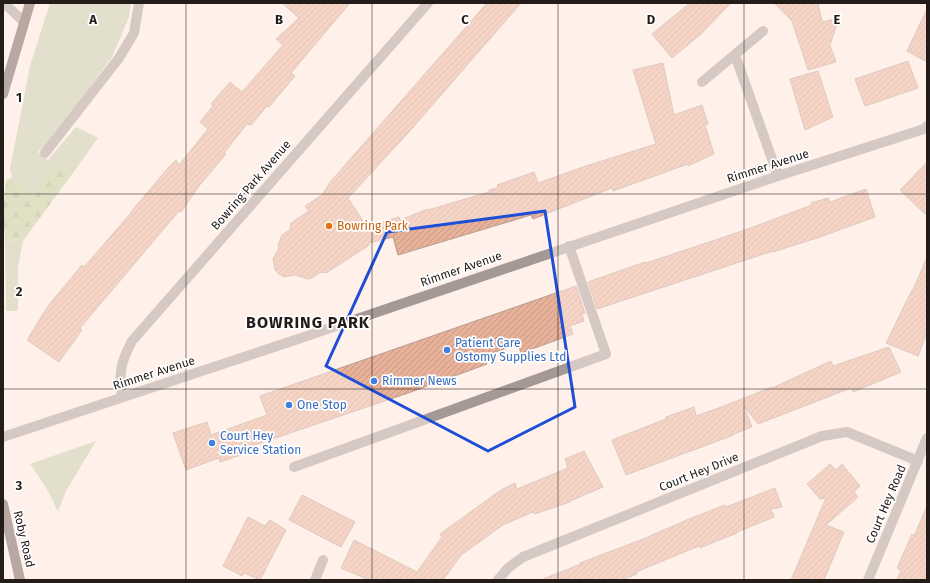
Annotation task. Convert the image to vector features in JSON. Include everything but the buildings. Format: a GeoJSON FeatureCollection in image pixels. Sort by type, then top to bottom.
{"type":"FeatureCollection","features":[{"type":"Feature","properties":{"kind":"main road"},"geometry":{"type":"LineString","coordinates":[[3,94],[30,3]]}},
{"type":"Feature","properties":{"kind":"main road","name":"Roby Road"},"geometry":{"type":"LineString","coordinates":[[3,504],[20,580]]}},
{"type":"Feature","properties":{"kind":"street"},"geometry":{"type":"LineString","coordinates":[[4,3],[24,22]]}},
{"type":"Feature","properties":{"kind":"street"},"geometry":{"type":"LineString","coordinates":[[45,153],[119,58],[134,33],[140,3]]}},
{"type":"Feature","properties":{"kind":"street","name":"Bowring Park Avenue"},"geometry":{"type":"LineString","coordinates":[[122,397],[120,378],[121,364],[132,341],[428,3]]}},
{"type":"Feature","properties":{"kind":"street"},"geometry":{"type":"LineString","coordinates":[[702,82],[763,32]]}},
{"type":"Feature","properties":{"kind":"street"},"geometry":{"type":"LineString","coordinates":[[735,55],[778,176]]}},
{"type":"Feature","properties":{"kind":"street","name":"Rimmer Avenue"},"geometry":{"type":"LineString","coordinates":[[3,437],[298,339],[778,176],[924,129],[927,126]]}},
{"type":"Feature","properties":{"kind":"street"},"geometry":{"type":"LineString","coordinates":[[294,467],[606,354],[569,246]]}},
{"type":"Feature","properties":{"kind":"street","name":"Court Hey Drive"},"geometry":{"type":"LineString","coordinates":[[498,580],[508,568],[523,557],[822,436],[847,432],[918,461]]}},
{"type":"Feature","properties":{"kind":"street","name":"Court Hey Road"},"geometry":{"type":"LineString","coordinates":[[868,580],[927,438]]}},
{"type":"Feature","properties":{"kind":"street"},"geometry":{"type":"LineString","coordinates":[[315,580],[323,560]]}},
{"type":"Feature","properties":{"kind":"highlighted area"},"geometry":{"type":"Polygon","coordinates":[[[545,211],[575,407],[488,451],[326,366],[387,232],[545,211]]]}},
{"type":"Feature","properties":{"kind":"green space"},"geometry":{"type":"Polygon","coordinates":[[[50,3],[131,3],[129,17],[112,57],[51,140],[38,152],[48,160],[76,127],[98,138],[78,166],[60,167],[37,196],[14,182],[10,169],[30,66],[50,3]]]}},
{"type":"Feature","properties":{"kind":"green space"},"geometry":{"type":"Polygon","coordinates":[[[78,166],[23,241],[5,240],[3,214],[6,180],[13,177],[14,182],[37,196],[44,175],[60,167],[78,166]]]}},
{"type":"Feature","properties":{"kind":"green space"},"geometry":{"type":"Polygon","coordinates":[[[5,240],[23,241],[18,267],[18,311],[6,311],[5,240]]]}},
{"type":"Feature","properties":{"kind":"green space"},"geometry":{"type":"Polygon","coordinates":[[[96,441],[66,491],[58,511],[45,486],[30,464],[96,441]]]}},
{"type":"Feature","properties":{"kind":"place","name":"Bowring Park"},"geometry":{"type":"Point","coordinates":[329,226]}},
{"type":"Feature","properties":{"kind":"place","name":"Patient Care Ostomy Supplies Ltd"},"geometry":{"type":"Point","coordinates":[447,350]}},
{"type":"Feature","properties":{"kind":"place","name":"Rimmer News"},"geometry":{"type":"Point","coordinates":[374,381]}},
{"type":"Feature","properties":{"kind":"place","name":"One Stop"},"geometry":{"type":"Point","coordinates":[289,405]}},
{"type":"Feature","properties":{"kind":"place","name":"Court Hey Service Station"},"geometry":{"type":"Point","coordinates":[212,443]}},
{"type":"Feature","properties":{"kind":"district","name":"BOWRING PARK"},"geometry":{"type":"Point","coordinates":[308,322]}}]}
